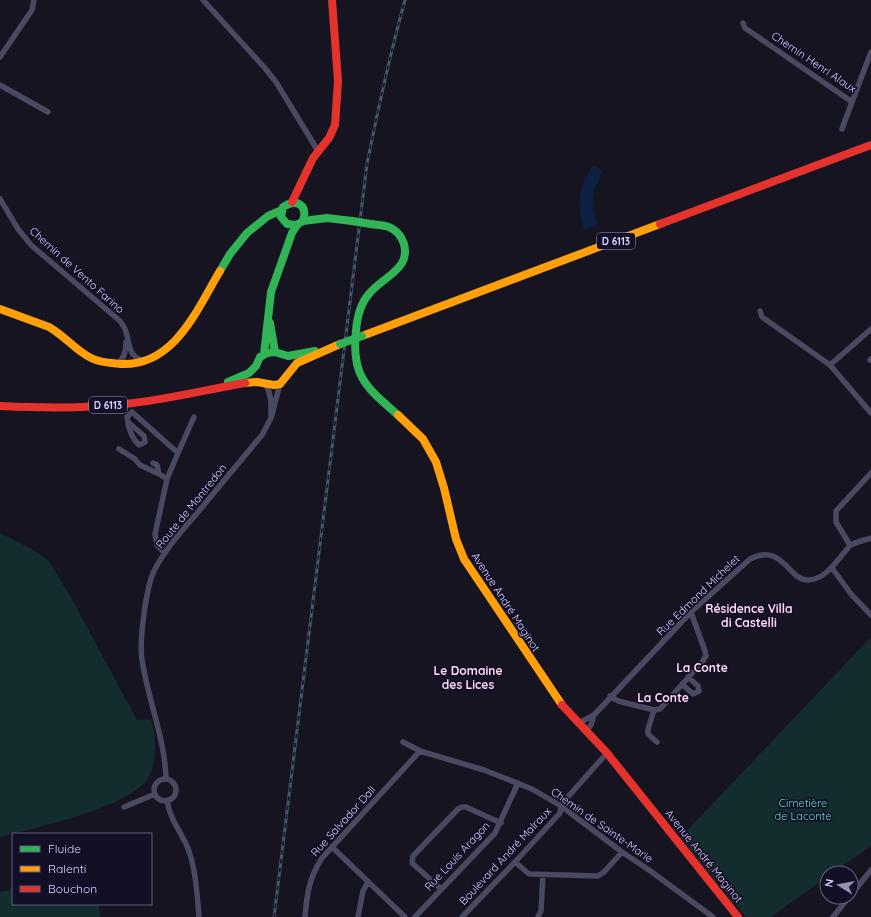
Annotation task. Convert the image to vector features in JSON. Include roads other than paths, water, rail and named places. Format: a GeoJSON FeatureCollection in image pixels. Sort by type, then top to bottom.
{"type":"FeatureCollection","features":[{"type":"Feature","properties":{"kind":"street"},"geometry":{"type":"LineString","coordinates":[[0,57],[32,10],[34,0]]}},
{"type":"Feature","properties":{"kind":"street"},"geometry":{"type":"LineString","coordinates":[[203,0],[276,82],[318,151]]}},
{"type":"Feature","properties":{"kind":"street"},"geometry":{"type":"LineString","coordinates":[[292,202],[307,168],[333,132],[338,81],[332,0]]}},
{"type":"Feature","properties":{"kind":"street","name":"Chemin Henri Alaux"},"geometry":{"type":"LineString","coordinates":[[743,22],[745,28],[852,102],[871,52]]}},
{"type":"Feature","properties":{"kind":"street"},"geometry":{"type":"LineString","coordinates":[[0,85],[48,112]]}},
{"type":"Feature","properties":{"kind":"street"},"geometry":{"type":"LineString","coordinates":[[842,129],[852,102]]}},
{"type":"Feature","properties":{"kind":"street","name":"D 6113"},"geometry":{"type":"LineString","coordinates":[[289,372],[297,363],[340,344],[871,145]]}},
{"type":"Feature","properties":{"kind":"street"},"geometry":{"type":"LineString","coordinates":[[271,418],[272,405],[269,390],[257,375],[256,366],[257,361],[264,354],[271,292],[292,233],[305,217],[301,196],[304,177]]}},
{"type":"Feature","properties":{"kind":"street","name":"Chemin de Vento Farino"},"geometry":{"type":"LineString","coordinates":[[0,199],[18,230],[31,245],[120,321],[125,329],[132,353],[133,358],[130,364]]}},
{"type":"Feature","properties":{"kind":"street"},"geometry":{"type":"LineString","coordinates":[[286,250],[284,222],[281,216],[282,210],[286,204],[295,202],[303,208],[327,218]]}},
{"type":"Feature","properties":{"kind":"street"},"geometry":{"type":"LineString","coordinates":[[0,309],[47,326],[58,332],[83,353],[95,360],[117,364],[130,364],[146,361],[160,355],[180,337],[189,326],[231,254],[248,232],[261,220],[282,210]]}},
{"type":"Feature","properties":{"kind":"street"},"geometry":{"type":"LineString","coordinates":[[257,225],[275,219],[294,226],[300,223],[327,218]]}},
{"type":"Feature","properties":{"kind":"street","name":"Avenue André Maginot"},"geometry":{"type":"LineString","coordinates":[[327,218],[384,225],[398,233],[404,244],[405,254],[403,262],[394,273],[369,292],[362,305],[358,317],[355,349],[356,362],[360,374],[370,388],[415,430],[435,458],[442,476],[456,540],[464,559],[562,705],[607,753],[738,917]]}},
{"type":"Feature","properties":{"kind":"street"},"geometry":{"type":"LineString","coordinates":[[760,311],[762,317],[830,364],[871,412]]}},
{"type":"Feature","properties":{"kind":"street"},"geometry":{"type":"LineString","coordinates":[[264,384],[271,386],[280,384],[289,372],[288,362],[278,353],[268,313]]}},
{"type":"Feature","properties":{"kind":"street"},"geometry":{"type":"LineString","coordinates":[[830,364],[871,329]]}},
{"type":"Feature","properties":{"kind":"street"},"geometry":{"type":"LineString","coordinates":[[117,364],[121,362],[124,356],[127,335]]}},
{"type":"Feature","properties":{"kind":"street","name":"D 6113"},"geometry":{"type":"LineString","coordinates":[[278,353],[288,356],[340,344]]}},
{"type":"Feature","properties":{"kind":"street"},"geometry":{"type":"LineString","coordinates":[[132,353],[146,361]]}},
{"type":"Feature","properties":{"kind":"street"},"geometry":{"type":"LineString","coordinates":[[264,354],[278,353]]}},
{"type":"Feature","properties":{"kind":"street"},"geometry":{"type":"LineString","coordinates":[[124,356],[126,362],[130,364]]}},
{"type":"Feature","properties":{"kind":"street","name":"D 6113"},"geometry":{"type":"LineString","coordinates":[[214,387],[250,373],[256,366]]}},
{"type":"Feature","properties":{"kind":"street","name":"D 6113"},"geometry":{"type":"LineString","coordinates":[[0,406],[32,408],[88,407],[142,402],[214,387],[255,382],[264,384]]}},
{"type":"Feature","properties":{"kind":"street","name":"Route de Montredon"},"geometry":{"type":"LineString","coordinates":[[166,779],[165,763],[142,659],[141,641],[149,583],[154,571],[165,553],[262,435],[271,418],[280,384]]}},
{"type":"Feature","properties":{"kind":"street"},"geometry":{"type":"LineString","coordinates":[[128,422],[127,417],[132,412],[178,453]]}},
{"type":"Feature","properties":{"kind":"street"},"geometry":{"type":"LineString","coordinates":[[165,553],[157,545],[155,534],[167,479],[194,417]]}},
{"type":"Feature","properties":{"kind":"street"},"geometry":{"type":"LineString","coordinates":[[119,449],[135,459],[140,465],[167,479]]}},
{"type":"Feature","properties":{"kind":"street"},"geometry":{"type":"LineString","coordinates":[[152,463],[157,465],[159,474]]}},
{"type":"Feature","properties":{"kind":"street"},"geometry":{"type":"LineString","coordinates":[[850,545],[836,522],[836,511],[871,473]]}},
{"type":"Feature","properties":{"kind":"street"},"geometry":{"type":"LineString","coordinates":[[871,538],[850,545],[832,568],[851,594],[871,615]]}},
{"type":"Feature","properties":{"kind":"street","name":"Rue Edmond Michelet"},"geometry":{"type":"LineString","coordinates":[[579,723],[594,714],[691,612],[750,559],[758,555],[772,555],[779,559],[801,578],[807,580],[820,576],[832,568]]}},
{"type":"Feature","properties":{"kind":"street"},"geometry":{"type":"LineString","coordinates":[[610,696],[618,701],[654,710],[660,709],[706,656],[691,612]]}},
{"type":"Feature","properties":{"kind":"street"},"geometry":{"type":"LineString","coordinates":[[682,684],[694,694],[699,691],[698,686],[688,677]]}},
{"type":"Feature","properties":{"kind":"street"},"geometry":{"type":"LineString","coordinates":[[654,710],[648,729],[648,734],[657,742]]}},
{"type":"Feature","properties":{"kind":"street","name":"Rue Edmond Michelet"},"geometry":{"type":"LineString","coordinates":[[586,731],[592,722],[594,714]]}},
{"type":"Feature","properties":{"kind":"street"},"geometry":{"type":"LineString","coordinates":[[586,718],[592,722]]}},
{"type":"Feature","properties":{"kind":"street","name":"Chemin de Sainte-Marie"},"geometry":{"type":"LineString","coordinates":[[403,742],[420,751],[484,770],[532,789],[561,806],[713,917]]}},
{"type":"Feature","properties":{"kind":"street","name":"Rue Salvador Dali"},"geometry":{"type":"LineString","coordinates":[[305,917],[308,888],[311,878],[322,858],[420,751]]}},
{"type":"Feature","properties":{"kind":"street","name":"Boulevard André Malraux"},"geometry":{"type":"LineString","coordinates":[[462,917],[560,813],[561,806],[607,753]]}},
{"type":"Feature","properties":{"kind":"street"},"geometry":{"type":"LineString","coordinates":[[166,779],[173,783],[175,787],[175,793],[167,800],[160,799],[155,794],[154,788],[159,781],[166,779]]}},
{"type":"Feature","properties":{"kind":"street","name":"Rue Louis Aragon"},"geometry":{"type":"LineString","coordinates":[[415,917],[495,833],[518,784]]}},
{"type":"Feature","properties":{"kind":"street"},"geometry":{"type":"LineString","coordinates":[[124,807],[155,794]]}},
{"type":"Feature","properties":{"kind":"street"},"geometry":{"type":"LineString","coordinates":[[167,800],[172,817],[193,864],[200,917]]}},
{"type":"Feature","properties":{"kind":"street"},"geometry":{"type":"LineString","coordinates":[[441,889],[412,862],[413,856],[458,809],[462,807],[501,823]]}},
{"type":"Feature","properties":{"kind":"street"},"geometry":{"type":"LineString","coordinates":[[332,847],[405,917]]}},
{"type":"Feature","properties":{"kind":"street"},"geometry":{"type":"LineString","coordinates":[[515,862],[526,873],[543,875],[598,876],[604,872],[622,852]]}},
{"type":"Feature","properties":{"kind":"street"},"geometry":{"type":"LineString","coordinates":[[859,885],[871,870]]}},
{"type":"Feature","properties":{"kind":"street"},"geometry":{"type":"LineString","coordinates":[[538,917],[541,911],[543,875]]}},
{"type":"Feature","properties":{"kind":"street"},"geometry":{"type":"LineString","coordinates":[[358,917],[363,891],[368,882]]}},
{"type":"Feature","properties":{"kind":"street"},"geometry":{"type":"LineString","coordinates":[[833,917],[843,905]]}},
{"type":"Feature","properties":{"kind":"water"},"geometry":{"type":"Polygon","coordinates":[[[594,166],[602,170],[601,176],[594,191],[593,200],[597,225],[584,229],[580,196],[584,180],[594,166]]]}},
{"type":"Feature","properties":{"kind":"railway"},"geometry":{"type":"LineString","coordinates":[[274,917],[367,164],[384,82],[405,0]]}},
{"type":"Feature","properties":{"kind":"district","name":"Résidence Villa di Castelli"},"geometry":{"type":"Point","coordinates":[749,616]}},
{"type":"Feature","properties":{"kind":"district","name":"La Conte"},"geometry":{"type":"Point","coordinates":[702,668]}},
{"type":"Feature","properties":{"kind":"district","name":"Le Domaine des Lices"},"geometry":{"type":"Point","coordinates":[468,678]}},
{"type":"Feature","properties":{"kind":"district","name":"La Conte"},"geometry":{"type":"Point","coordinates":[663,698]}},
{"type":"Feature","properties":{"kind":"park label","name":"Cimetière de Laconte"},"geometry":{"type":"Point","coordinates":[803,809]}}]}
